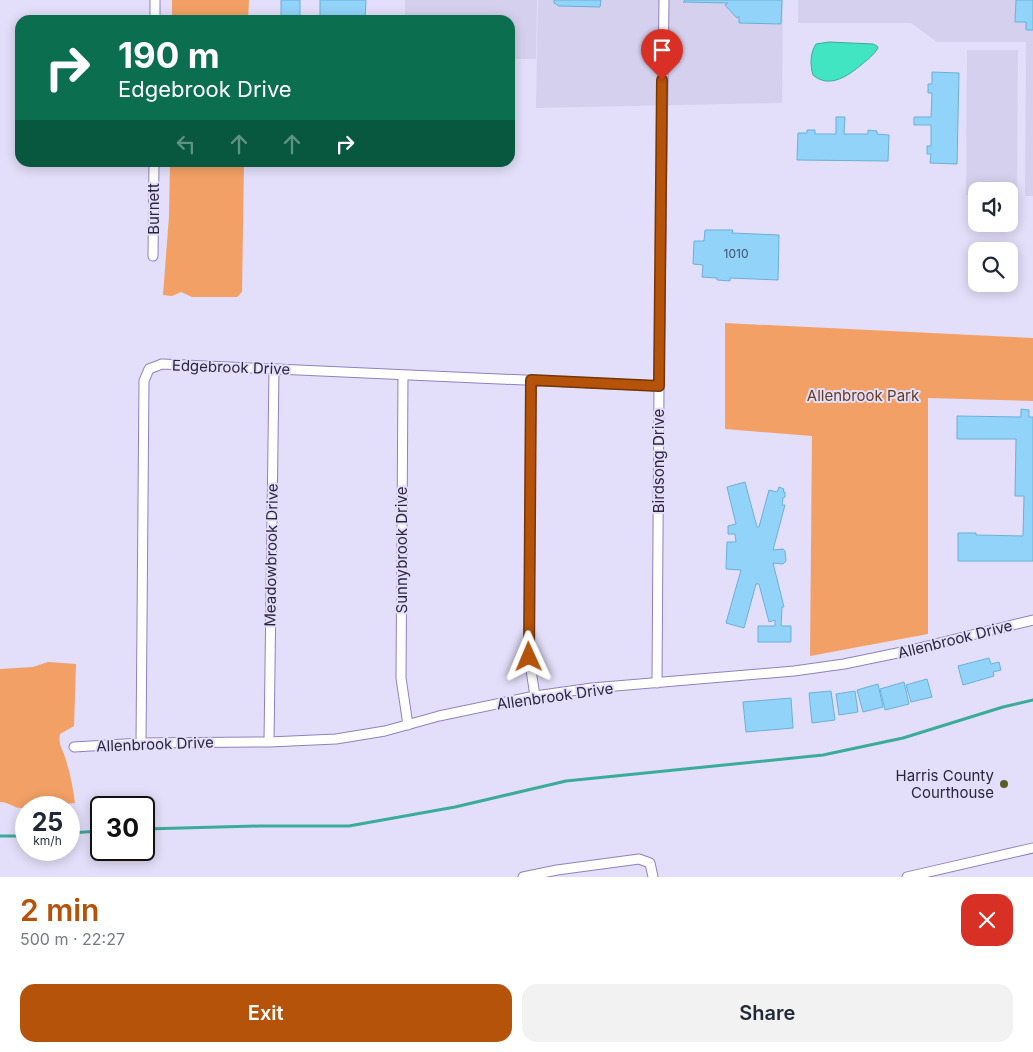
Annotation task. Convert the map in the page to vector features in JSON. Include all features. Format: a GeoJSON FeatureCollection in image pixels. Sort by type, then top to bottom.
{"type":"FeatureCollection","features":[{"type":"Feature","properties":{"kind":"street"},"geometry":{"type":"LineString","coordinates":[[155,0],[155,15]]}},
{"type":"Feature","properties":{"kind":"street","name":"Birdsong Drive"},"geometry":{"type":"LineString","coordinates":[[657,682],[664,0]]}},
{"type":"Feature","properties":{"kind":"street","name":"Burnett"},"geometry":{"type":"LineString","coordinates":[[153,256],[154,167]]}},
{"type":"Feature","properties":{"kind":"street","name":"Edgebrook Drive"},"geometry":{"type":"LineString","coordinates":[[141,743],[144,382],[150,369],[162,364],[659,386]]}},
{"type":"Feature","properties":{"kind":"street","name":"Meadowbrook Drive"},"geometry":{"type":"LineString","coordinates":[[269,742],[274,369]]}},
{"type":"Feature","properties":{"kind":"street","name":"Sunnybrook Drive"},"geometry":{"type":"LineString","coordinates":[[402,375],[401,678],[408,724]]}},
{"type":"Feature","properties":{"kind":"street"},"geometry":{"type":"LineString","coordinates":[[531,380],[529,657],[535,696]]}},
{"type":"Feature","properties":{"kind":"street","name":"Allenbrook Drive"},"geometry":{"type":"LineString","coordinates":[[74,747],[141,743],[269,742],[336,739],[385,731],[408,724],[535,696],[657,682],[794,671],[844,664],[939,644],[1033,620]]}},
{"type":"Feature","properties":{"kind":"street"},"geometry":{"type":"LineString","coordinates":[[907,877],[1033,848]]}},
{"type":"Feature","properties":{"kind":"street"},"geometry":{"type":"LineString","coordinates":[[523,877],[557,870],[639,859],[650,863],[653,877]]}},
{"type":"Feature","properties":{"kind":"shaded area"},"geometry":{"type":"Polygon","coordinates":[[[405,0],[537,0],[536,59],[515,59],[515,15],[405,15],[405,0]]]}},
{"type":"Feature","properties":{"kind":"shaded area"},"geometry":{"type":"Polygon","coordinates":[[[538,0],[783,0],[782,103],[536,108],[538,0]]]}},
{"type":"Feature","properties":{"kind":"shaded area"},"geometry":{"type":"Polygon","coordinates":[[[798,0],[1033,0],[1033,196],[1025,196],[1026,42],[937,42],[911,23],[798,23],[798,0]]]}},
{"type":"Feature","properties":{"kind":"shaded area"},"geometry":{"type":"Polygon","coordinates":[[[829,42],[873,44],[878,48],[871,57],[844,77],[825,81],[813,75],[811,59],[816,44],[829,42]]]}},
{"type":"Feature","properties":{"kind":"shaded area"},"geometry":{"type":"Polygon","coordinates":[[[967,50],[1018,50],[1017,182],[968,182],[968,195],[966,195],[967,50]]]}},
{"type":"Feature","properties":{"kind":"green space"},"geometry":{"type":"Polygon","coordinates":[[[172,0],[249,0],[248,15],[172,15],[172,0]]]}},
{"type":"Feature","properties":{"kind":"green space"},"geometry":{"type":"Polygon","coordinates":[[[170,167],[244,167],[242,292],[237,297],[192,297],[181,292],[172,296],[163,295],[169,216],[170,167]]]}},
{"type":"Feature","properties":{"kind":"green space","name":"Allenbrook Park"},"geometry":{"type":"Polygon","coordinates":[[[725,323],[1033,338],[1033,401],[928,398],[928,634],[810,656],[812,436],[725,429],[725,323]]]}},
{"type":"Feature","properties":{"kind":"green space"},"geometry":{"type":"Polygon","coordinates":[[[48,662],[76,664],[74,726],[60,734],[61,746],[70,774],[74,796],[15,796],[15,806],[0,802],[0,669],[33,667],[48,662]]]}},
{"type":"Feature","properties":{"kind":"building"},"geometry":{"type":"Polygon","coordinates":[[[281,0],[300,0],[300,15],[281,15],[281,0]]]}},
{"type":"Feature","properties":{"kind":"building"},"geometry":{"type":"Polygon","coordinates":[[[320,0],[366,0],[365,15],[320,15],[320,0]]]}},
{"type":"Feature","properties":{"kind":"building"},"geometry":{"type":"Polygon","coordinates":[[[554,0],[601,0],[600,7],[559,6],[554,3],[554,0]]]}},
{"type":"Feature","properties":{"kind":"building"},"geometry":{"type":"Polygon","coordinates":[[[685,0],[782,0],[781,24],[739,23],[739,16],[737,18],[725,5],[728,3],[683,2],[685,0]]]}},
{"type":"Feature","properties":{"kind":"building"},"geometry":{"type":"Polygon","coordinates":[[[1016,0],[1033,0],[1033,30],[1026,30],[1026,22],[1015,22],[1016,0]]]}},
{"type":"Feature","properties":{"kind":"building"},"geometry":{"type":"Polygon","coordinates":[[[932,72],[959,73],[957,164],[930,163],[931,154],[927,154],[927,146],[931,146],[931,125],[914,125],[914,117],[931,117],[932,93],[928,93],[928,84],[932,84],[932,72]]]}},
{"type":"Feature","properties":{"kind":"building"},"geometry":{"type":"Polygon","coordinates":[[[836,117],[845,117],[844,134],[868,134],[868,130],[877,131],[877,134],[889,135],[888,161],[797,160],[798,133],[807,133],[807,130],[815,130],[815,134],[836,134],[836,117]]]}},
{"type":"Feature","properties":{"kind":"building"},"geometry":{"type":"Polygon","coordinates":[[[705,230],[733,230],[732,233],[779,235],[778,280],[730,278],[730,281],[702,277],[703,265],[693,264],[694,241],[704,241],[705,230]]]}},
{"type":"Feature","properties":{"kind":"building"},"geometry":{"type":"Polygon","coordinates":[[[1021,409],[1029,410],[1029,417],[1033,417],[1033,561],[958,561],[958,533],[1023,536],[1024,496],[1015,496],[1016,439],[957,439],[957,416],[1021,417],[1021,409]]]}},
{"type":"Feature","properties":{"kind":"building"},"geometry":{"type":"Polygon","coordinates":[[[745,482],[757,527],[759,527],[769,490],[777,492],[779,487],[784,489],[783,492],[785,492],[782,505],[785,505],[773,550],[783,549],[786,561],[783,564],[773,563],[784,607],[782,607],[781,626],[791,626],[791,642],[758,642],[758,626],[775,626],[775,620],[769,622],[759,584],[756,584],[744,628],[726,623],[741,570],[726,569],[727,542],[736,542],[735,534],[728,534],[728,526],[736,524],[727,487],[745,482]]]}},
{"type":"Feature","properties":{"kind":"building"},"geometry":{"type":"Polygon","coordinates":[[[989,658],[991,664],[999,662],[1001,670],[993,672],[994,676],[963,685],[958,666],[989,658]]]}},
{"type":"Feature","properties":{"kind":"building"},"geometry":{"type":"Polygon","coordinates":[[[927,679],[932,697],[911,702],[906,685],[927,679]]]}},
{"type":"Feature","properties":{"kind":"building"},"geometry":{"type":"Polygon","coordinates":[[[904,682],[909,704],[885,710],[880,689],[904,682]]]}},
{"type":"Feature","properties":{"kind":"building"},"geometry":{"type":"Polygon","coordinates":[[[878,684],[883,707],[863,712],[857,690],[878,684]]]}},
{"type":"Feature","properties":{"kind":"building"},"geometry":{"type":"Polygon","coordinates":[[[831,691],[835,720],[812,723],[809,693],[831,691]]]}},
{"type":"Feature","properties":{"kind":"building"},"geometry":{"type":"Polygon","coordinates":[[[855,691],[858,712],[839,715],[836,694],[855,691]]]}},
{"type":"Feature","properties":{"kind":"building"},"geometry":{"type":"Polygon","coordinates":[[[791,698],[793,728],[746,732],[743,702],[791,698]]]}},
{"type":"Feature","properties":{"kind":"waterway"},"geometry":{"type":"LineString","coordinates":[[155,829],[349,826],[455,807],[566,781],[823,755],[903,738],[1003,707],[1033,700]]}},
{"type":"Feature","properties":{"kind":"waterway"},"geometry":{"type":"LineString","coordinates":[[80,832],[90,832]]}},
{"type":"Feature","properties":{"kind":"waterway"},"geometry":{"type":"LineString","coordinates":[[0,836],[15,836]]}},
{"type":"Feature","properties":{"kind":"place","name":"Harris County Courthouse"},"geometry":{"type":"Point","coordinates":[1004,784]}},
{"type":"Feature","properties":{"kind":"route"},"geometry":{"type":"LineString","coordinates":[[529,657],[531,380],[659,386],[662,80]]}}]}
